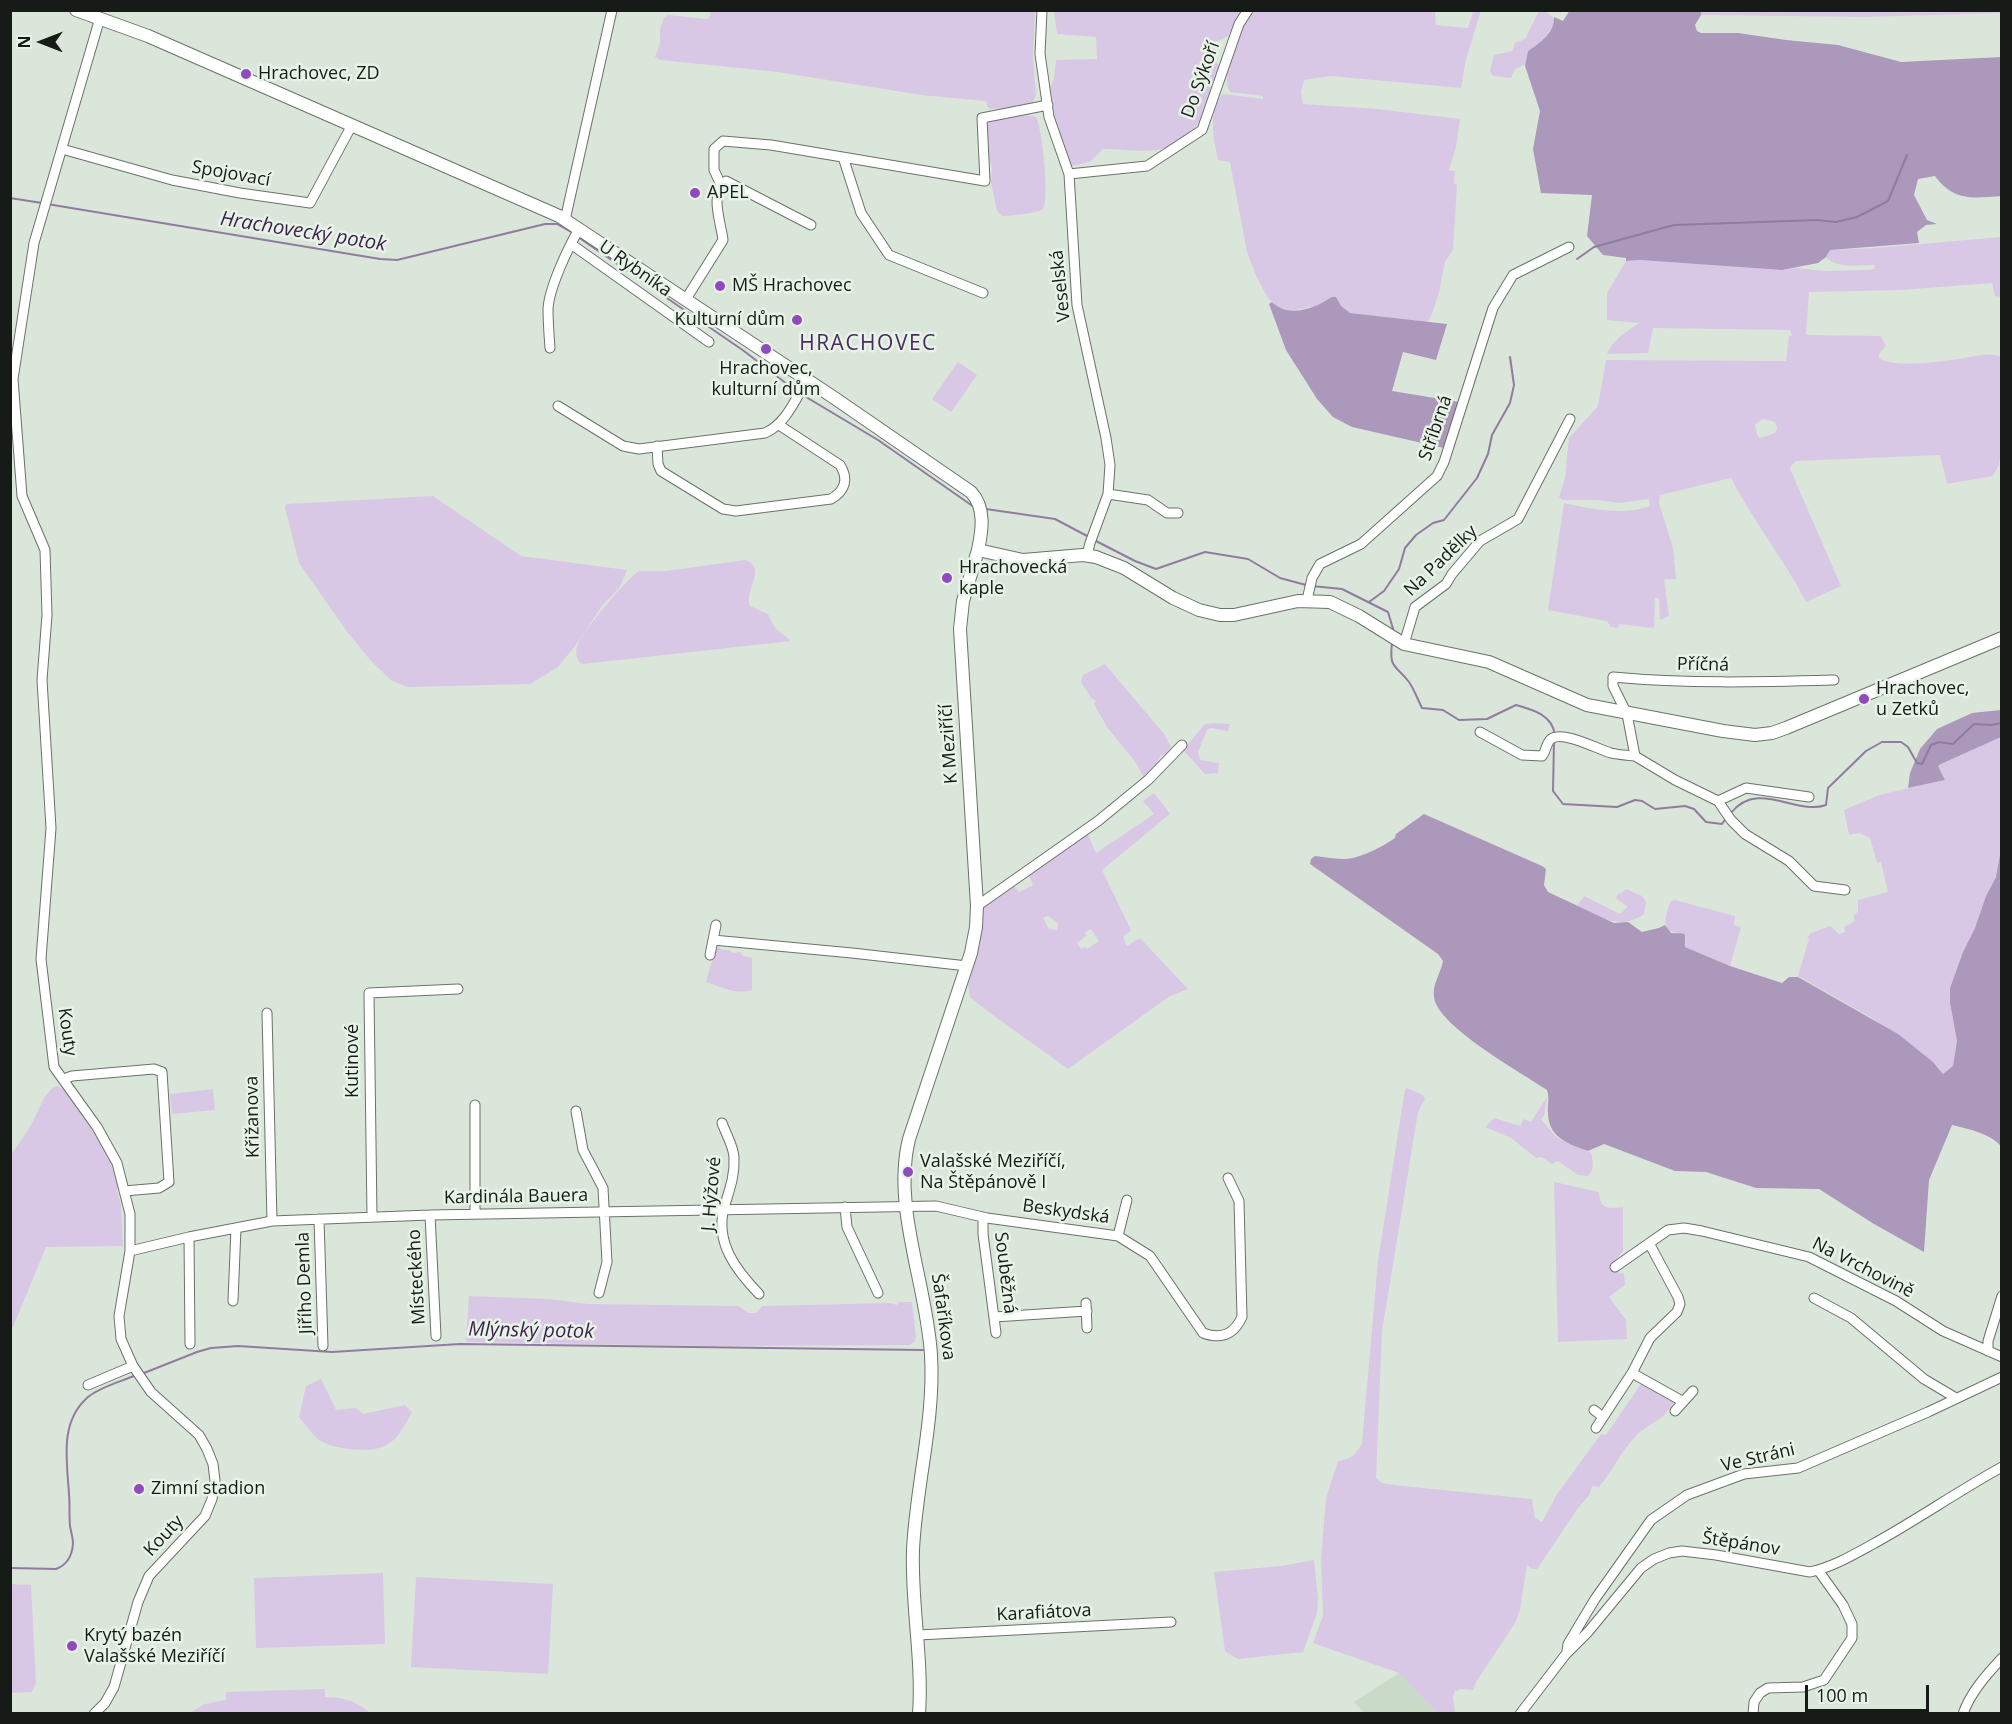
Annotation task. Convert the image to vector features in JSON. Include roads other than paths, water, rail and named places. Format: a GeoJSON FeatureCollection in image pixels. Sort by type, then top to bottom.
{"type":"FeatureCollection","features":[{"type":"Feature","properties":{"kind":"street"},"geometry":{"type":"LineString","coordinates":[[76,10],[148,36],[565,220],[575,236],[686,298],[805,384],[778,425],[765,433],[657,447],[623,446],[558,406]]}},
{"type":"Feature","properties":{"kind":"street"},"geometry":{"type":"LineString","coordinates":[[565,220],[612,10]]}},
{"type":"Feature","properties":{"kind":"street","name":"Veselská"},"geometry":{"type":"LineString","coordinates":[[1042,10],[1040,54],[1049,117],[1069,174],[1077,305],[1110,465],[1107,494],[1090,544]]}},
{"type":"Feature","properties":{"kind":"street","name":"Do Sýkoří"},"geometry":{"type":"LineString","coordinates":[[1069,174],[1147,166],[1202,130],[1239,24],[1248,10]]}},
{"type":"Feature","properties":{"kind":"street","name":"Kouty"},"geometry":{"type":"LineString","coordinates":[[94,1713],[105,1703],[114,1687],[138,1602],[149,1576],[205,1516],[212,1499],[215,1482],[213,1464],[198,1435],[151,1392],[133,1366],[121,1339],[119,1327],[130,1251],[130,1215],[117,1163],[97,1127],[57,1072],[53,1063],[41,959],[51,828],[42,680],[48,615],[45,550],[22,496],[14,379],[34,243],[100,18]]}},
{"type":"Feature","properties":{"kind":"street"},"geometry":{"type":"LineString","coordinates":[[721,185],[714,170],[714,149],[723,141],[771,145],[985,181],[982,118],[1048,105]]}},
{"type":"Feature","properties":{"kind":"street","name":"Spojovací"},"geometry":{"type":"LineString","coordinates":[[62,149],[172,180],[310,203],[352,125]]}},
{"type":"Feature","properties":{"kind":"street"},"geometry":{"type":"LineString","coordinates":[[843,157],[861,213],[889,255],[983,293]]}},
{"type":"Feature","properties":{"kind":"street"},"geometry":{"type":"LineString","coordinates":[[686,298],[723,240],[716,206],[721,185],[726,181],[811,225]]}},
{"type":"Feature","properties":{"kind":"street"},"geometry":{"type":"LineString","coordinates":[[550,348],[548,307],[575,236]]}},
{"type":"Feature","properties":{"kind":"street","name":"U Rybníka"},"geometry":{"type":"LineString","coordinates":[[575,236],[709,342]]}},
{"type":"Feature","properties":{"kind":"street","name":"Stříbrná"},"geometry":{"type":"LineString","coordinates":[[1308,596],[1311,580],[1320,564],[1361,544],[1437,476],[1444,462],[1493,308],[1513,275],[1569,247]]}},
{"type":"Feature","properties":{"kind":"street","name":"K Meziříčí"},"geometry":{"type":"LineString","coordinates":[[805,384],[967,489],[976,497],[980,508],[978,550],[963,601],[960,630],[977,906],[974,937]]}},
{"type":"Feature","properties":{"kind":"street","name":"Na Padělky"},"geometry":{"type":"LineString","coordinates":[[1397,640],[1415,607],[1446,584],[1480,542],[1518,519],[1570,419]]}},
{"type":"Feature","properties":{"kind":"street"},"geometry":{"type":"LineString","coordinates":[[657,447],[658,464],[661,471],[723,509],[736,511],[831,499],[838,495],[844,486],[845,478],[840,465],[778,425]]}},
{"type":"Feature","properties":{"kind":"street"},"geometry":{"type":"LineString","coordinates":[[1107,494],[1148,500],[1167,513],[1178,513]]}},
{"type":"Feature","properties":{"kind":"street"},"geometry":{"type":"LineString","coordinates":[[978,550],[1023,560],[1090,544],[1173,598],[1199,610],[1220,615],[1234,615],[1308,596],[1330,602],[1359,616],[1397,640],[1489,662],[1587,705],[1627,714],[1755,735],[1772,733],[2001,638]]}},
{"type":"Feature","properties":{"kind":"street","name":"Příčná"},"geometry":{"type":"LineString","coordinates":[[1627,714],[1614,686],[1613,677],[1710,682],[1834,680]]}},
{"type":"Feature","properties":{"kind":"street"},"geometry":{"type":"LineString","coordinates":[[1627,714],[1635,756]]}},
{"type":"Feature","properties":{"kind":"street"},"geometry":{"type":"LineString","coordinates":[[1480,732],[1514,751],[1529,756],[1542,756],[1554,738],[1572,738],[1612,753],[1635,756],[1675,780],[1718,801],[1731,820],[1745,834],[1789,861],[1814,886],[1845,890]]}},
{"type":"Feature","properties":{"kind":"street"},"geometry":{"type":"LineString","coordinates":[[977,906],[1098,821],[1148,780],[1182,745]]}},
{"type":"Feature","properties":{"kind":"street"},"geometry":{"type":"LineString","coordinates":[[1718,801],[1746,788],[1809,797]]}},
{"type":"Feature","properties":{"kind":"street"},"geometry":{"type":"LineString","coordinates":[[710,955],[716,925]]}},
{"type":"Feature","properties":{"kind":"street","name":"Šafaříkova"},"geometry":{"type":"LineString","coordinates":[[919,1713],[920,1682],[913,1547],[930,1410],[932,1374],[929,1333],[906,1206],[904,1169],[907,1148],[967,966],[974,937]]}},
{"type":"Feature","properties":{"kind":"street"},"geometry":{"type":"LineString","coordinates":[[713,940],[967,966]]}},
{"type":"Feature","properties":{"kind":"street","name":"Kutinové"},"geometry":{"type":"LineString","coordinates":[[372,1217],[369,993],[458,989]]}},
{"type":"Feature","properties":{"kind":"street","name":"Křižanova"},"geometry":{"type":"LineString","coordinates":[[267,1013],[272,1221]]}},
{"type":"Feature","properties":{"kind":"street"},"geometry":{"type":"LineString","coordinates":[[64,1079],[69,1076],[154,1069],[162,1072],[168,1182],[159,1188],[124,1191]]}},
{"type":"Feature","properties":{"kind":"street"},"geometry":{"type":"LineString","coordinates":[[475,1105],[475,1214]]}},
{"type":"Feature","properties":{"kind":"street"},"geometry":{"type":"LineString","coordinates":[[576,1111],[583,1150],[603,1188],[606,1262],[599,1293]]}},
{"type":"Feature","properties":{"kind":"street","name":"J. Hýžové"},"geometry":{"type":"LineString","coordinates":[[722,1123],[734,1155],[733,1182],[724,1210],[722,1232],[728,1255],[740,1275],[759,1294]]}},
{"type":"Feature","properties":{"kind":"street","name":"Beskydská"},"geometry":{"type":"LineString","coordinates":[[906,1206],[941,1207],[983,1217],[1118,1236],[1149,1256],[1203,1333],[1212,1337],[1232,1332],[1242,1317],[1239,1201],[1228,1178]]}},
{"type":"Feature","properties":{"kind":"street"},"geometry":{"type":"LineString","coordinates":[[1118,1236],[1127,1200]]}},
{"type":"Feature","properties":{"kind":"street","name":"Kardinála Bauera"},"geometry":{"type":"LineString","coordinates":[[130,1251],[272,1221],[430,1215],[906,1206]]}},
{"type":"Feature","properties":{"kind":"street"},"geometry":{"type":"LineString","coordinates":[[845,1208],[847,1227],[878,1293]]}},
{"type":"Feature","properties":{"kind":"street","name":"Místeckého"},"geometry":{"type":"LineString","coordinates":[[430,1215],[436,1336]]}},
{"type":"Feature","properties":{"kind":"street","name":"Souběžná"},"geometry":{"type":"LineString","coordinates":[[983,1217],[983,1234],[996,1333]]}},
{"type":"Feature","properties":{"kind":"street","name":"Jiřího Demla"},"geometry":{"type":"LineString","coordinates":[[319,1219],[323,1346]]}},
{"type":"Feature","properties":{"kind":"street"},"geometry":{"type":"LineString","coordinates":[[233,1301],[236,1228]]}},
{"type":"Feature","properties":{"kind":"street","name":"Na Vrchovině"},"geometry":{"type":"LineString","coordinates":[[1615,1267],[1668,1230],[1684,1228],[1809,1257],[1896,1301],[1943,1331],[2001,1357]]}},
{"type":"Feature","properties":{"kind":"street"},"geometry":{"type":"LineString","coordinates":[[189,1237],[190,1344]]}},
{"type":"Feature","properties":{"kind":"street"},"geometry":{"type":"LineString","coordinates":[[1596,1428],[1632,1373],[1650,1338],[1677,1312],[1680,1304],[1649,1243]]}},
{"type":"Feature","properties":{"kind":"street"},"geometry":{"type":"LineString","coordinates":[[1988,1351],[1988,1341],[2001,1296]]}},
{"type":"Feature","properties":{"kind":"street"},"geometry":{"type":"LineString","coordinates":[[1814,1298],[1851,1318],[1924,1379],[1956,1398]]}},
{"type":"Feature","properties":{"kind":"street"},"geometry":{"type":"LineString","coordinates":[[994,1317],[1086,1307],[1087,1328]]}},
{"type":"Feature","properties":{"kind":"street"},"geometry":{"type":"LineString","coordinates":[[88,1385],[133,1366]]}},
{"type":"Feature","properties":{"kind":"street"},"geometry":{"type":"LineString","coordinates":[[1632,1373],[1682,1401]]}},
{"type":"Feature","properties":{"kind":"street","name":"Ve Stráni"},"geometry":{"type":"LineString","coordinates":[[1566,1654],[1568,1644],[1595,1599],[1651,1520],[1687,1495],[1744,1474],[1798,1468],[1928,1412],[2001,1377]]}},
{"type":"Feature","properties":{"kind":"street"},"geometry":{"type":"LineString","coordinates":[[1675,1411],[1693,1391]]}},
{"type":"Feature","properties":{"kind":"street"},"geometry":{"type":"LineString","coordinates":[[1594,1410],[1603,1417]]}},
{"type":"Feature","properties":{"kind":"street","name":"Štěpánov"},"geometry":{"type":"LineString","coordinates":[[1520,1713],[1566,1654],[1588,1632],[1641,1568],[1654,1559],[1682,1551],[1810,1572],[1818,1570],[1837,1563],[1902,1528],[1960,1490],[2001,1467]]}},
{"type":"Feature","properties":{"kind":"street"},"geometry":{"type":"LineString","coordinates":[[1753,1713],[1754,1702],[1760,1693],[1768,1688],[1803,1687],[1824,1680],[1852,1638],[1852,1624],[1843,1605],[1818,1570]]}},
{"type":"Feature","properties":{"kind":"street","name":"Karafiátova"},"geometry":{"type":"LineString","coordinates":[[918,1635],[1172,1622]]}},
{"type":"Feature","properties":{"kind":"street"},"geometry":{"type":"LineString","coordinates":[[1963,1713],[1966,1705],[2001,1658]]}},
{"type":"Feature","properties":{"kind":"waterway"},"geometry":{"type":"LineString","coordinates":[[1577,259],[1594,247],[1674,225],[1818,220],[1836,222],[1857,217],[1888,201],[1907,155]]}},
{"type":"Feature","properties":{"kind":"waterway","name":"Hrachovecký potok"},"geometry":{"type":"LineString","coordinates":[[10,198],[42,203]]}},
{"type":"Feature","properties":{"kind":"waterway","name":"Hrachovecký potok"},"geometry":{"type":"LineString","coordinates":[[47,204],[397,260],[545,224],[557,224],[573,233]]}},
{"type":"Feature","properties":{"kind":"waterway","name":"Hrachovecký potok"},"geometry":{"type":"LineString","coordinates":[[578,237],[744,351],[796,391]]}},
{"type":"Feature","properties":{"kind":"waterway"},"geometry":{"type":"LineString","coordinates":[[1369,602],[1384,591],[1399,569],[1405,548],[1416,535],[1433,523],[1444,520],[1477,478],[1488,454],[1492,435],[1510,403],[1514,385],[1510,357]]}},
{"type":"Feature","properties":{"kind":"waterway","name":"Hrachovecký potok"},"geometry":{"type":"LineString","coordinates":[[801,394],[878,440],[974,507]]}},
{"type":"Feature","properties":{"kind":"waterway","name":"Hrachovecký potok"},"geometry":{"type":"LineString","coordinates":[[986,509],[1055,519],[1089,537]]}},
{"type":"Feature","properties":{"kind":"waterway","name":"Hrachovecký potok"},"geometry":{"type":"LineString","coordinates":[[1094,540],[1156,569],[1205,552],[1248,559],[1280,578],[1306,585]]}},
{"type":"Feature","properties":{"kind":"waterway","name":"Hrachovecký potok"},"geometry":{"type":"LineString","coordinates":[[1312,586],[1342,589],[1388,612],[1394,632]]}},
{"type":"Feature","properties":{"kind":"waterway","name":"Hrachovecký potok"},"geometry":{"type":"LineString","coordinates":[[1392,643],[1392,662],[1411,685],[1422,708],[1443,710],[1459,720],[1487,719],[1516,705],[1541,714],[1550,723],[1555,735]]}},
{"type":"Feature","properties":{"kind":"waterway","name":"Hrachovecký potok"},"geometry":{"type":"LineString","coordinates":[[1731,813],[1742,803],[1753,799],[1765,798],[1814,807],[1826,805],[1828,788],[1866,751],[1882,742],[1901,742],[1908,747],[1917,763],[1922,764],[1931,745],[1939,742],[1953,744],[1974,724],[2002,723]]}},
{"type":"Feature","properties":{"kind":"waterway","name":"Hrachovecký potok"},"geometry":{"type":"LineString","coordinates":[[1554,741],[1553,791],[1563,804],[1617,807],[1635,800],[1642,801],[1655,809],[1685,806],[1694,809],[1706,822],[1722,824],[1727,817]]}},
{"type":"Feature","properties":{"kind":"waterway","name":"Mlýnský potok"},"geometry":{"type":"LineString","coordinates":[[144,1373],[197,1352],[211,1348],[238,1346],[332,1352],[460,1344],[923,1350]]}},
{"type":"Feature","properties":{"kind":"waterway","name":"Mlýnský potok"},"geometry":{"type":"LineString","coordinates":[[10,1568],[56,1569],[68,1560],[73,1544],[66,1455],[73,1418],[79,1407],[93,1393],[134,1376]]}},
{"type":"Feature","properties":{"kind":"place","name":"Hrachovec, ZD"},"geometry":{"type":"Point","coordinates":[246,74]}},
{"type":"Feature","properties":{"kind":"place","name":"APEL"},"geometry":{"type":"Point","coordinates":[695,193]}},
{"type":"Feature","properties":{"kind":"place","name":"MŠ Hrachovec"},"geometry":{"type":"Point","coordinates":[720,286]}},
{"type":"Feature","properties":{"kind":"place","name":"Kulturní dům"},"geometry":{"type":"Point","coordinates":[797,320]}},
{"type":"Feature","properties":{"kind":"place","name":"Hrachovec, kulturní dům"},"geometry":{"type":"Point","coordinates":[766,349]}},
{"type":"Feature","properties":{"kind":"place","name":"Hrachovecká kaple"},"geometry":{"type":"Point","coordinates":[947,578]}},
{"type":"Feature","properties":{"kind":"place","name":"Hrachovec, u Zetků"},"geometry":{"type":"Point","coordinates":[1864,699]}},
{"type":"Feature","properties":{"kind":"place","name":"Valašské Meziříčí, Na Štěpánově I"},"geometry":{"type":"Point","coordinates":[908,1172]}},
{"type":"Feature","properties":{"kind":"place","name":"Zimní stadion"},"geometry":{"type":"Point","coordinates":[139,1489]}},
{"type":"Feature","properties":{"kind":"place","name":"Krytý bazén Valašské Meziříčí"},"geometry":{"type":"Point","coordinates":[72,1646]}},
{"type":"Feature","properties":{"kind":"district","name":"HRACHOVEC"},"geometry":{"type":"Point","coordinates":[868,344]}}]}
